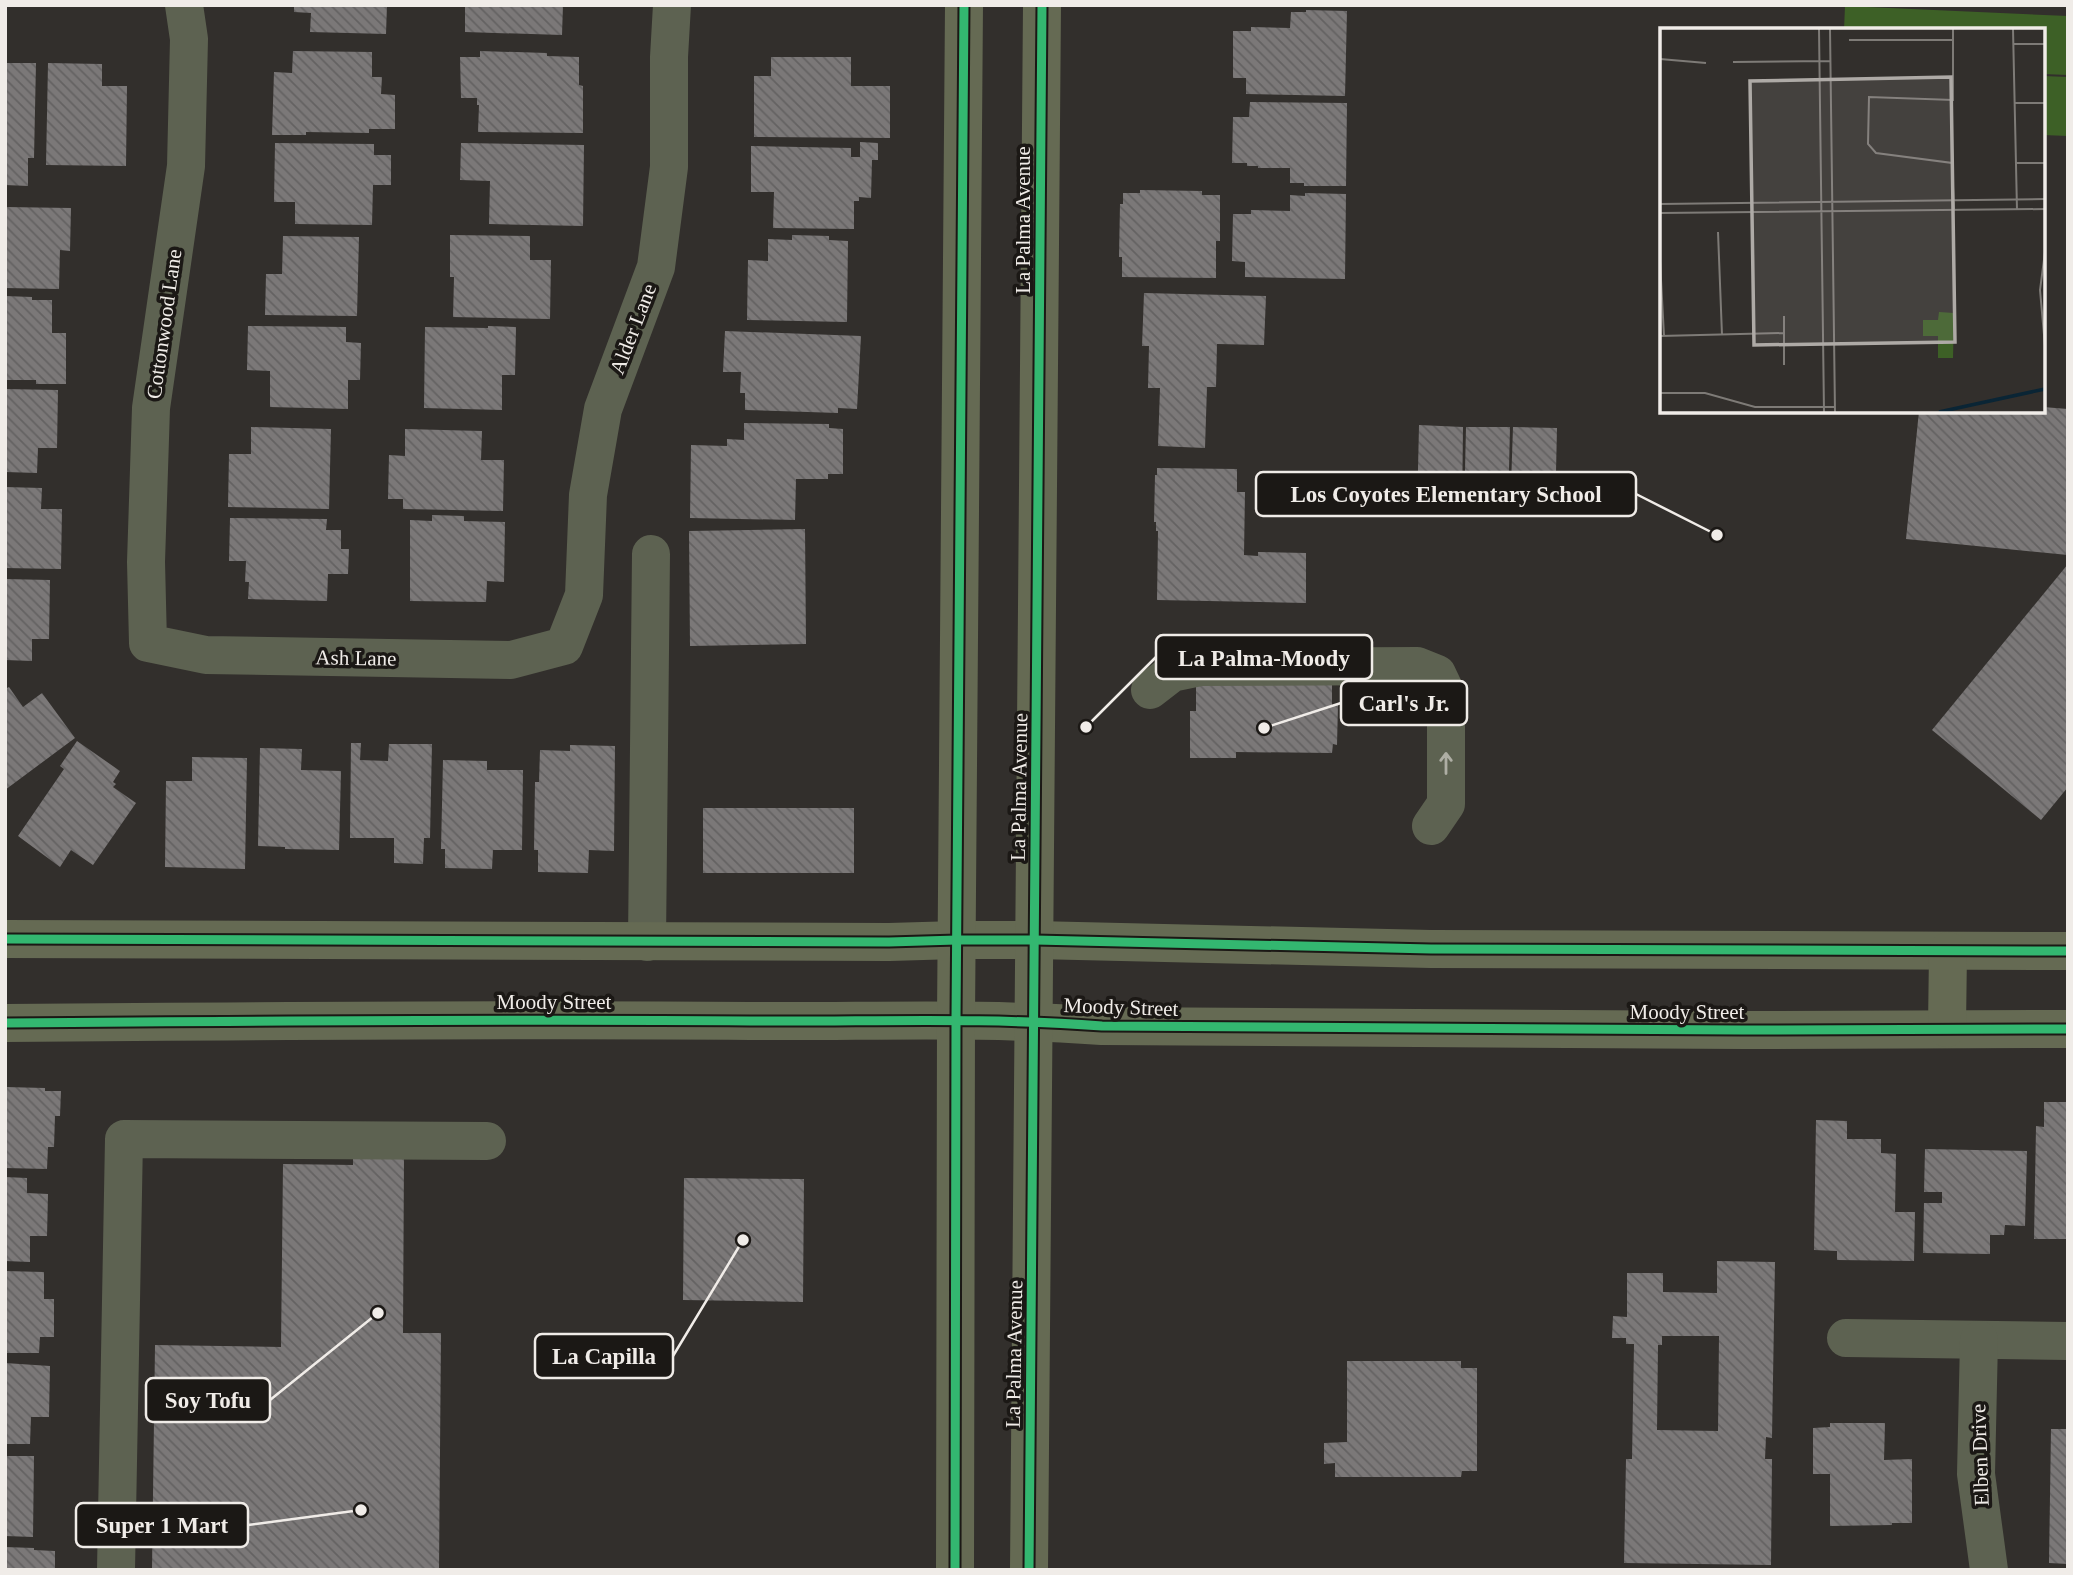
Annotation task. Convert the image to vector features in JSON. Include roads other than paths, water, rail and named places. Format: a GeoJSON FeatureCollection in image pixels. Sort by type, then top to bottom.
{"type":"FeatureCollection","features":[{"type":"Feature","properties":{"kind":"main road"},"geometry":{"type":"LineString","coordinates":[[955,1570],[956,1020],[964,5]]}},
{"type":"Feature","properties":{"kind":"main road","name":"La Palma Avenue"},"geometry":{"type":"LineString","coordinates":[[1029,1570],[1042,5]]}},
{"type":"Feature","properties":{"kind":"main road"},"geometry":{"type":"LineString","coordinates":[[5,939],[889,943],[1035,940],[1431,949],[2068,951]]}},
{"type":"Feature","properties":{"kind":"main road"},"geometry":{"type":"LineString","coordinates":[[1947,1028],[1948,951]]}},
{"type":"Feature","properties":{"kind":"main road","name":"Moody Street"},"geometry":{"type":"LineString","coordinates":[[5,1023],[488,1018],[1034,1021],[1102,1026],[2068,1029]]}},
{"type":"Feature","properties":{"kind":"street","name":"Cottonwood Lane"},"geometry":{"type":"LineString","coordinates":[[148,643],[146,562],[151,408],[186,166],[189,39],[184,5]]}},
{"type":"Feature","properties":{"kind":"street","name":"Alder Lane"},"geometry":{"type":"LineString","coordinates":[[564,646],[584,595],[588,495],[603,409],[656,267],[669,167],[672,5]]}},
{"type":"Feature","properties":{"kind":"street"},"geometry":{"type":"LineString","coordinates":[[647,942],[652,554]]}},
{"type":"Feature","properties":{"kind":"street","name":"Ash Lane"},"geometry":{"type":"LineString","coordinates":[[148,643],[206,655],[510,660],[564,646]]}},
{"type":"Feature","properties":{"kind":"street"},"geometry":{"type":"LineString","coordinates":[[1150,690],[1172,673],[1201,667],[1418,666],[1437,674],[1446,693],[1446,804],[1431,826]]}},
{"type":"Feature","properties":{"kind":"street"},"geometry":{"type":"LineString","coordinates":[[116,1570],[124,1139],[487,1141]]}},
{"type":"Feature","properties":{"kind":"street"},"geometry":{"type":"LineString","coordinates":[[1846,1338],[2068,1340]]}},
{"type":"Feature","properties":{"kind":"street","name":"Elben Drive"},"geometry":{"type":"LineString","coordinates":[[1979,1340],[1976,1474],[1989,1570]]}},
{"type":"Feature","properties":{"kind":"place","name":"Los Coyotes Elementary School"},"geometry":{"type":"Point","coordinates":[1717,535]}},
{"type":"Feature","properties":{"kind":"place","name":"La Palma-Moody"},"geometry":{"type":"Point","coordinates":[1086,727]}},
{"type":"Feature","properties":{"kind":"place","name":"Carl's Jr."},"geometry":{"type":"Point","coordinates":[1264,728]}},
{"type":"Feature","properties":{"kind":"place","name":"La Capilla"},"geometry":{"type":"Point","coordinates":[743,1240]}},
{"type":"Feature","properties":{"kind":"place","name":"Soy Tofu"},"geometry":{"type":"Point","coordinates":[378,1313]}},
{"type":"Feature","properties":{"kind":"place","name":"Super 1 Mart"},"geometry":{"type":"Point","coordinates":[361,1510]}}]}
